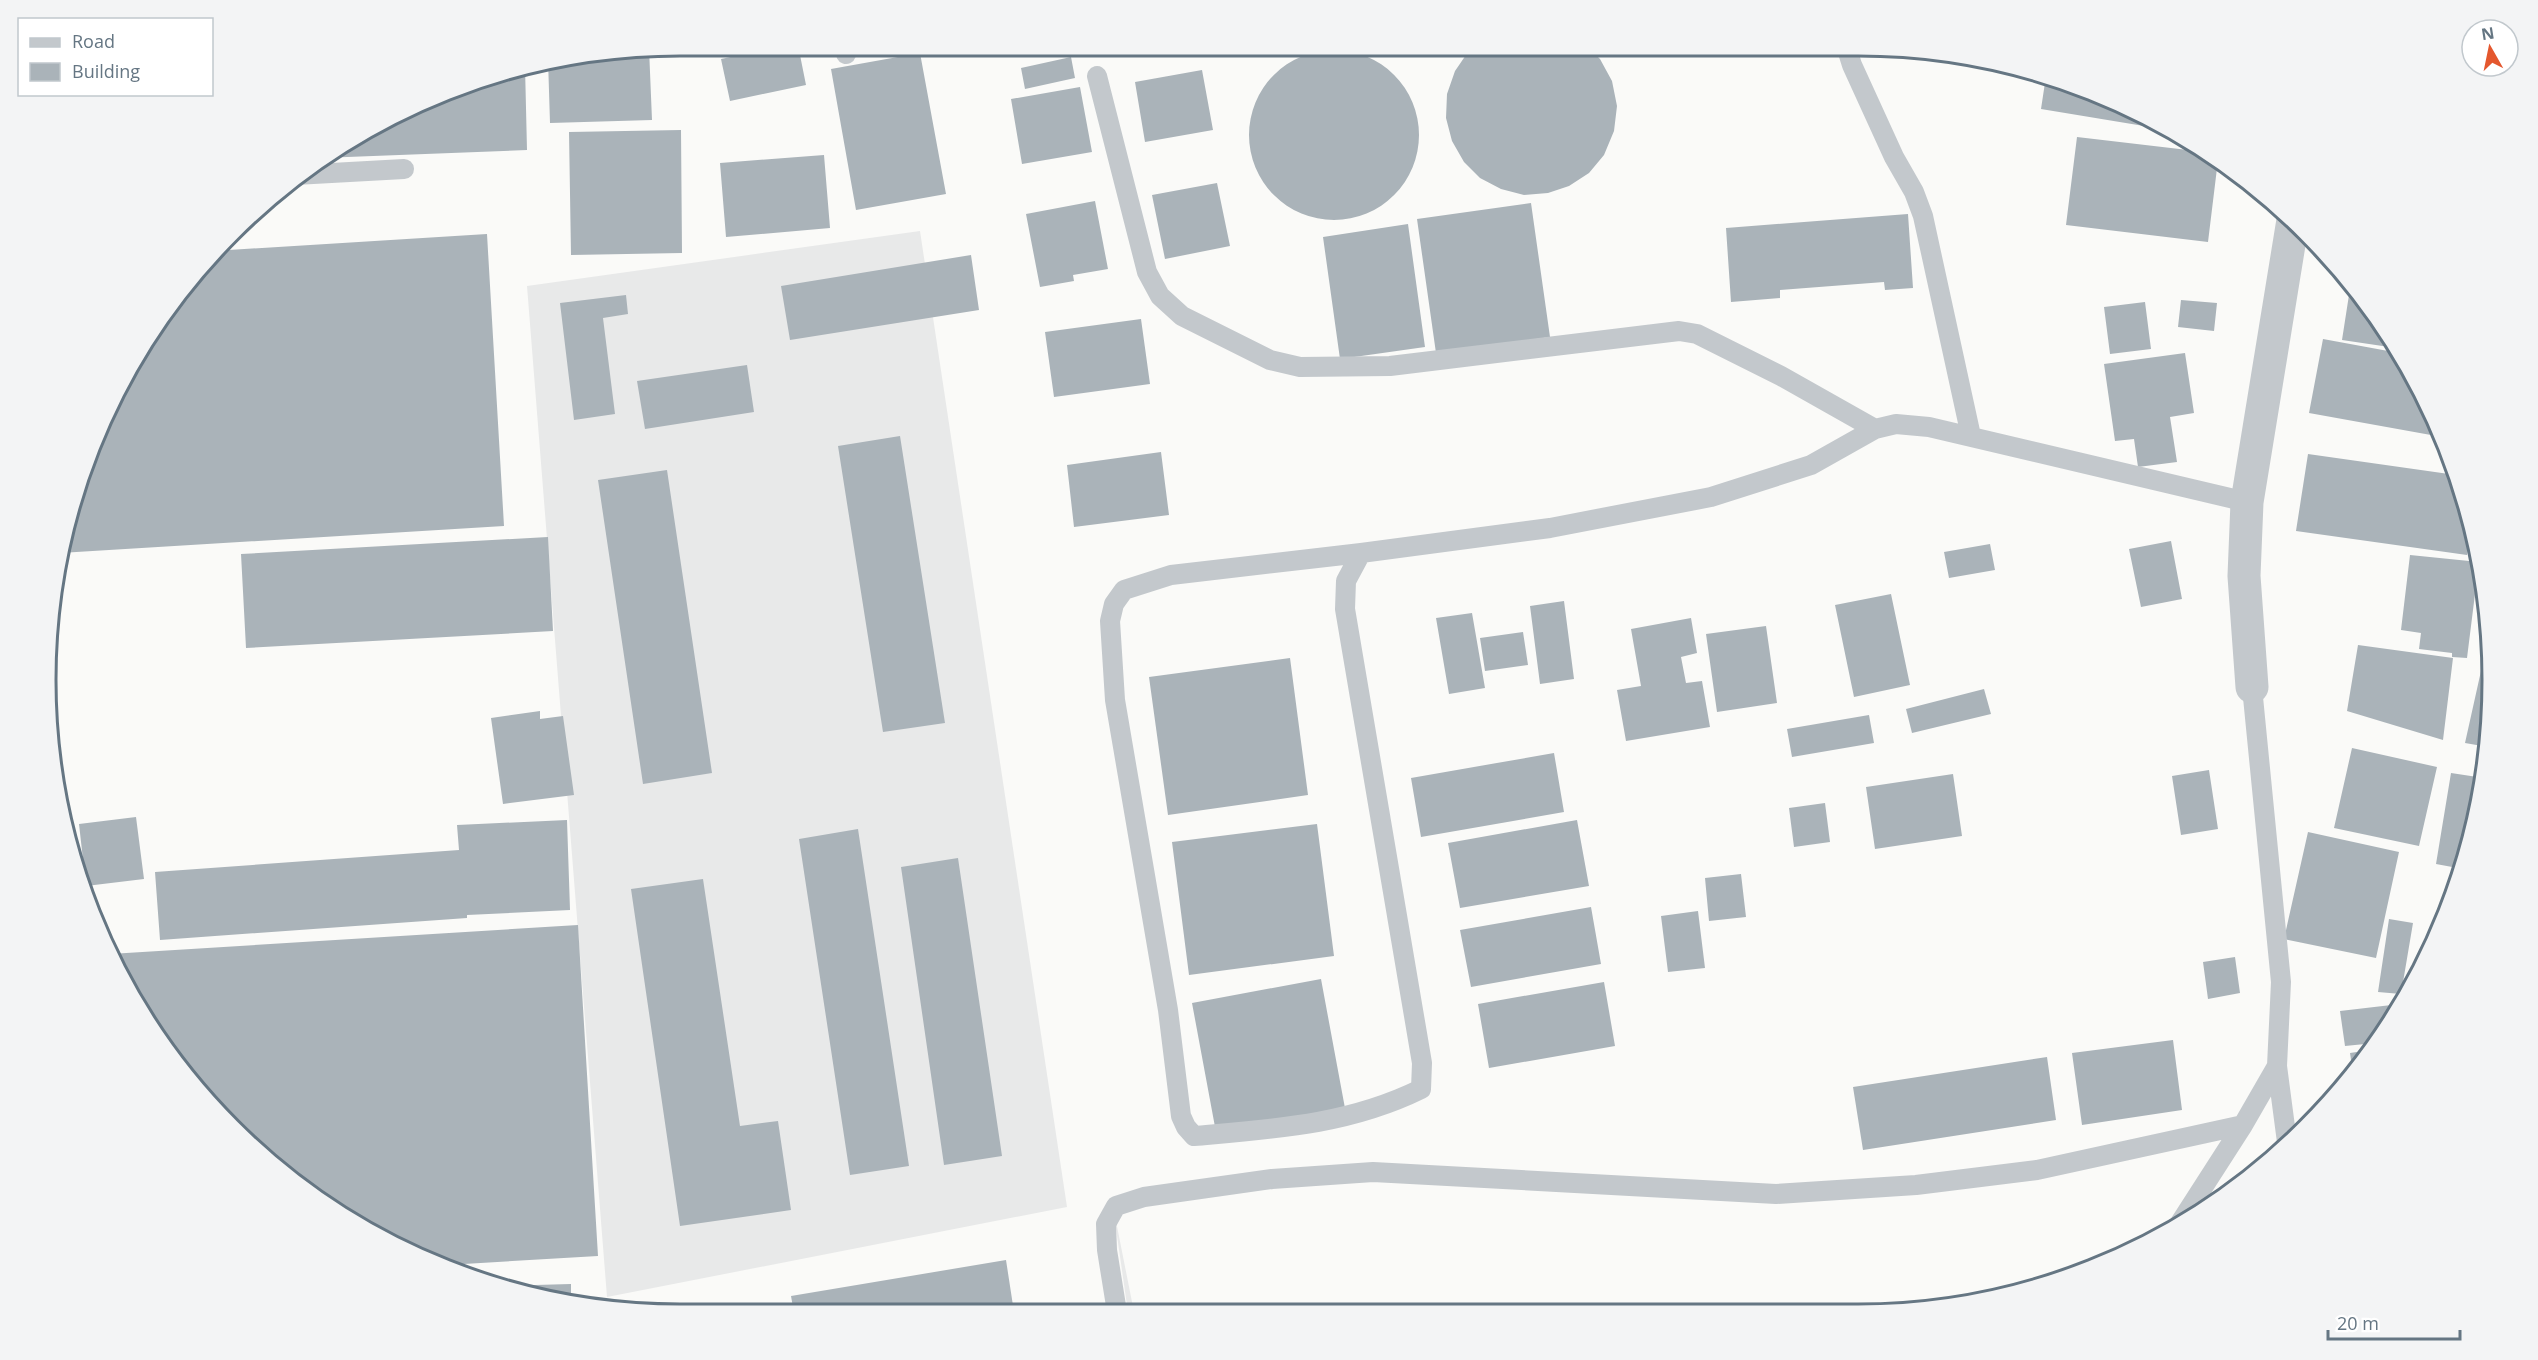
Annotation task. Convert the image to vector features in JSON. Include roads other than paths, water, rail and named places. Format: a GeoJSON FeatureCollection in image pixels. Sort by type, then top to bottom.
{"type":"FeatureCollection","features":[{"type":"Feature","properties":{"kind":"street"},"geometry":{"type":"LineString","coordinates":[[2252,687],[2244,576],[2247,502],[2291,230]]}},
{"type":"Feature","properties":{"kind":"lane"},"geometry":{"type":"LineString","coordinates":[[1849,56],[1894,157],[1914,192],[1923,216],[1971,436]]}},
{"type":"Feature","properties":{"kind":"lane"},"geometry":{"type":"LineString","coordinates":[[1097,76],[1147,272],[1160,296],[1182,316],[1270,360],[1300,367],[1390,366],[1678,331],[1697,334],[1781,376],[1875,429]]}},
{"type":"Feature","properties":{"kind":"lane"},"geometry":{"type":"LineString","coordinates":[[315,174],[404,169]]}},
{"type":"Feature","properties":{"kind":"lane"},"geometry":{"type":"LineString","coordinates":[[1362,553],[1346,581],[1345,609],[1422,1063],[1421,1089],[1392,1103],[1313,1125],[1194,1136],[1186,1127],[1181,1116],[1168,1010],[1115,700],[1110,621],[1114,604],[1124,590],[1171,575],[1550,528],[1711,497],[1811,465],[1875,429],[1896,424],[1929,427],[1971,436],[2247,502]]}},
{"type":"Feature","properties":{"kind":"lane"},"geometry":{"type":"LineString","coordinates":[[2252,687],[2281,982],[2277,1066],[2285,1136]]}},
{"type":"Feature","properties":{"kind":"lane"},"geometry":{"type":"LineString","coordinates":[[2189,1209],[2243,1125],[2277,1066]]}},
{"type":"Feature","properties":{"kind":"lane"},"geometry":{"type":"LineString","coordinates":[[1117,1304],[1107,1250],[1106,1224],[1116,1206],[1144,1197],[1272,1179],[1372,1172],[1776,1194],[1916,1185],[2037,1170],[2243,1125]]}}]}
